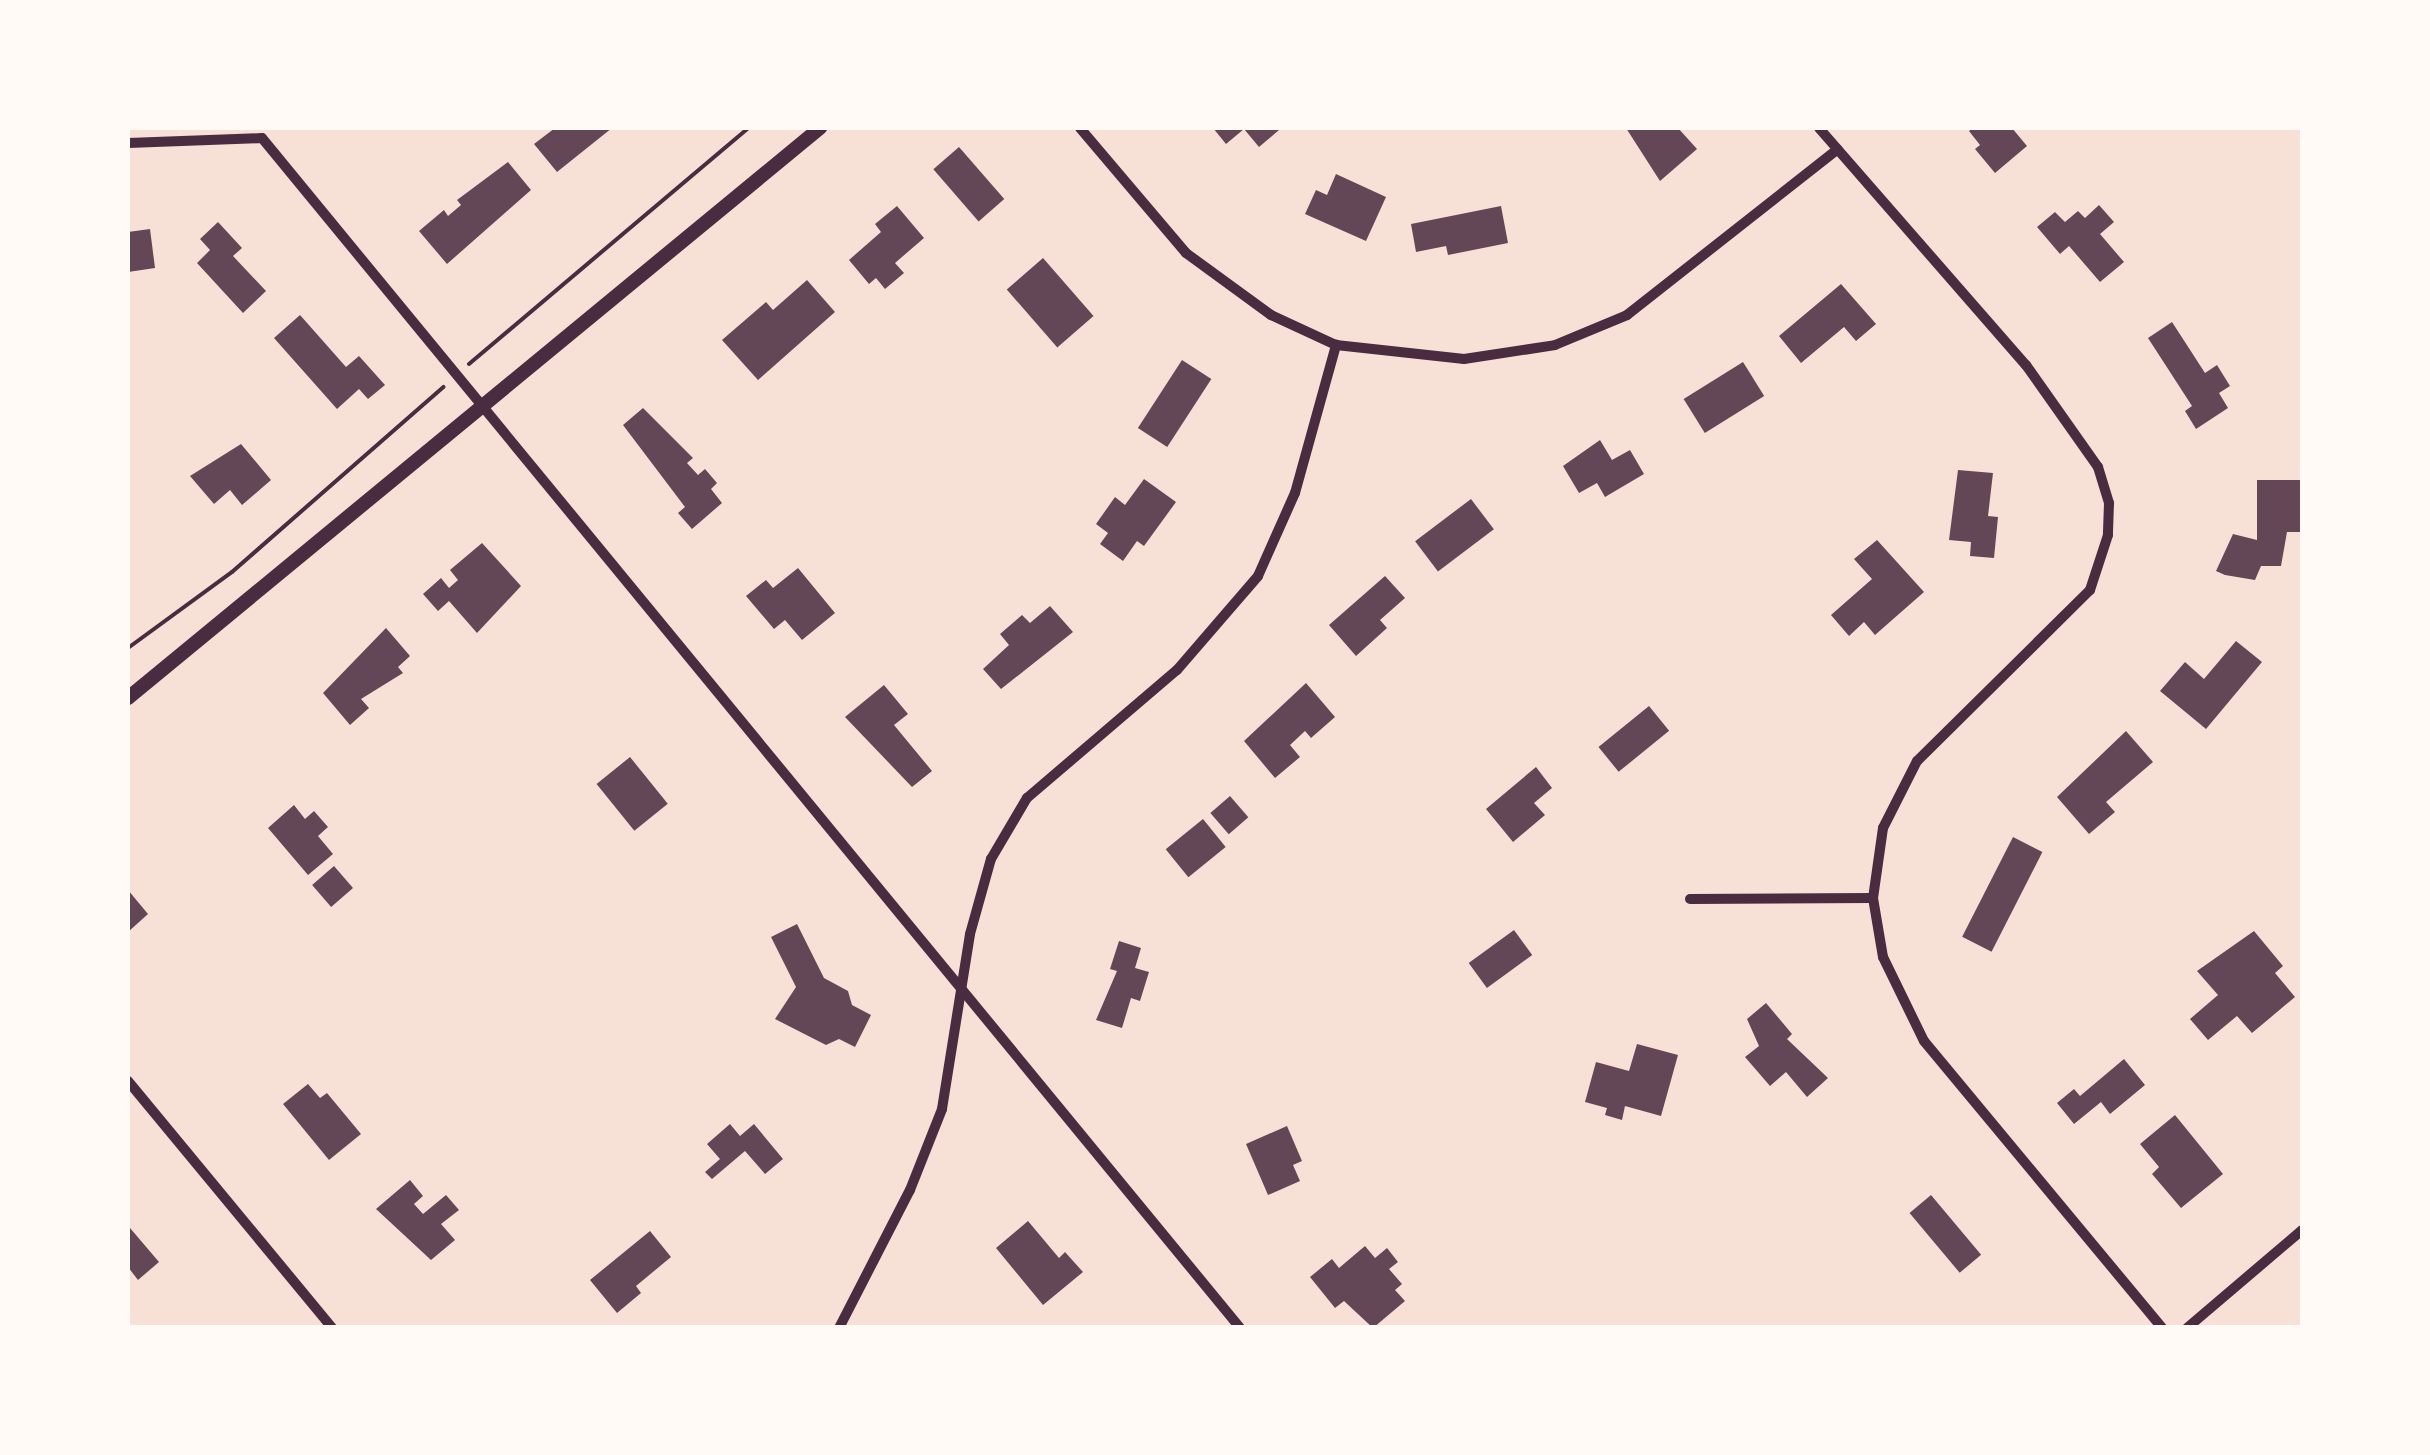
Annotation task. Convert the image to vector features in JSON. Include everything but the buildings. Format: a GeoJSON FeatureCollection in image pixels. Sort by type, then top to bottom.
{"type":"FeatureCollection","features":[{"type":"Feature","properties":{"kind":"street"},"geometry":{"type":"LineString","coordinates":[[128,698],[820,128]]}},
{"type":"Feature","properties":{"kind":"street"},"geometry":{"type":"LineString","coordinates":[[1080,128],[1213,277],[1270,316],[1336,345],[1464,359],[1506,356],[1588,334],[1666,290],[1838,149]]}},
{"type":"Feature","properties":{"kind":"street"},"geometry":{"type":"LineString","coordinates":[[1819,128],[2087,443],[2108,503],[2108,535],[2090,590],[1941,732],[1898,791],[1883,828],[1873,898],[1883,957],[1924,1041],[2162,1328]]}},
{"type":"Feature","properties":{"kind":"street"},"geometry":{"type":"LineString","coordinates":[[128,144],[264,133],[1240,1328]]}},
{"type":"Feature","properties":{"kind":"street"},"geometry":{"type":"LineString","coordinates":[[839,1328],[928,1150],[991,859],[1027,798],[1177,670],[1258,576],[1295,493],[1336,345]]}},
{"type":"Feature","properties":{"kind":"street"},"geometry":{"type":"LineString","coordinates":[[1690,899],[1873,898]]}},
{"type":"Feature","properties":{"kind":"street"},"geometry":{"type":"LineString","coordinates":[[128,1081],[332,1328]]}},
{"type":"Feature","properties":{"kind":"street"},"geometry":{"type":"LineString","coordinates":[[2186,1328],[2302,1230]]}},
{"type":"Feature","properties":{"kind":"path"},"geometry":{"type":"LineString","coordinates":[[128,648],[232,572],[748,128]]}}]}
